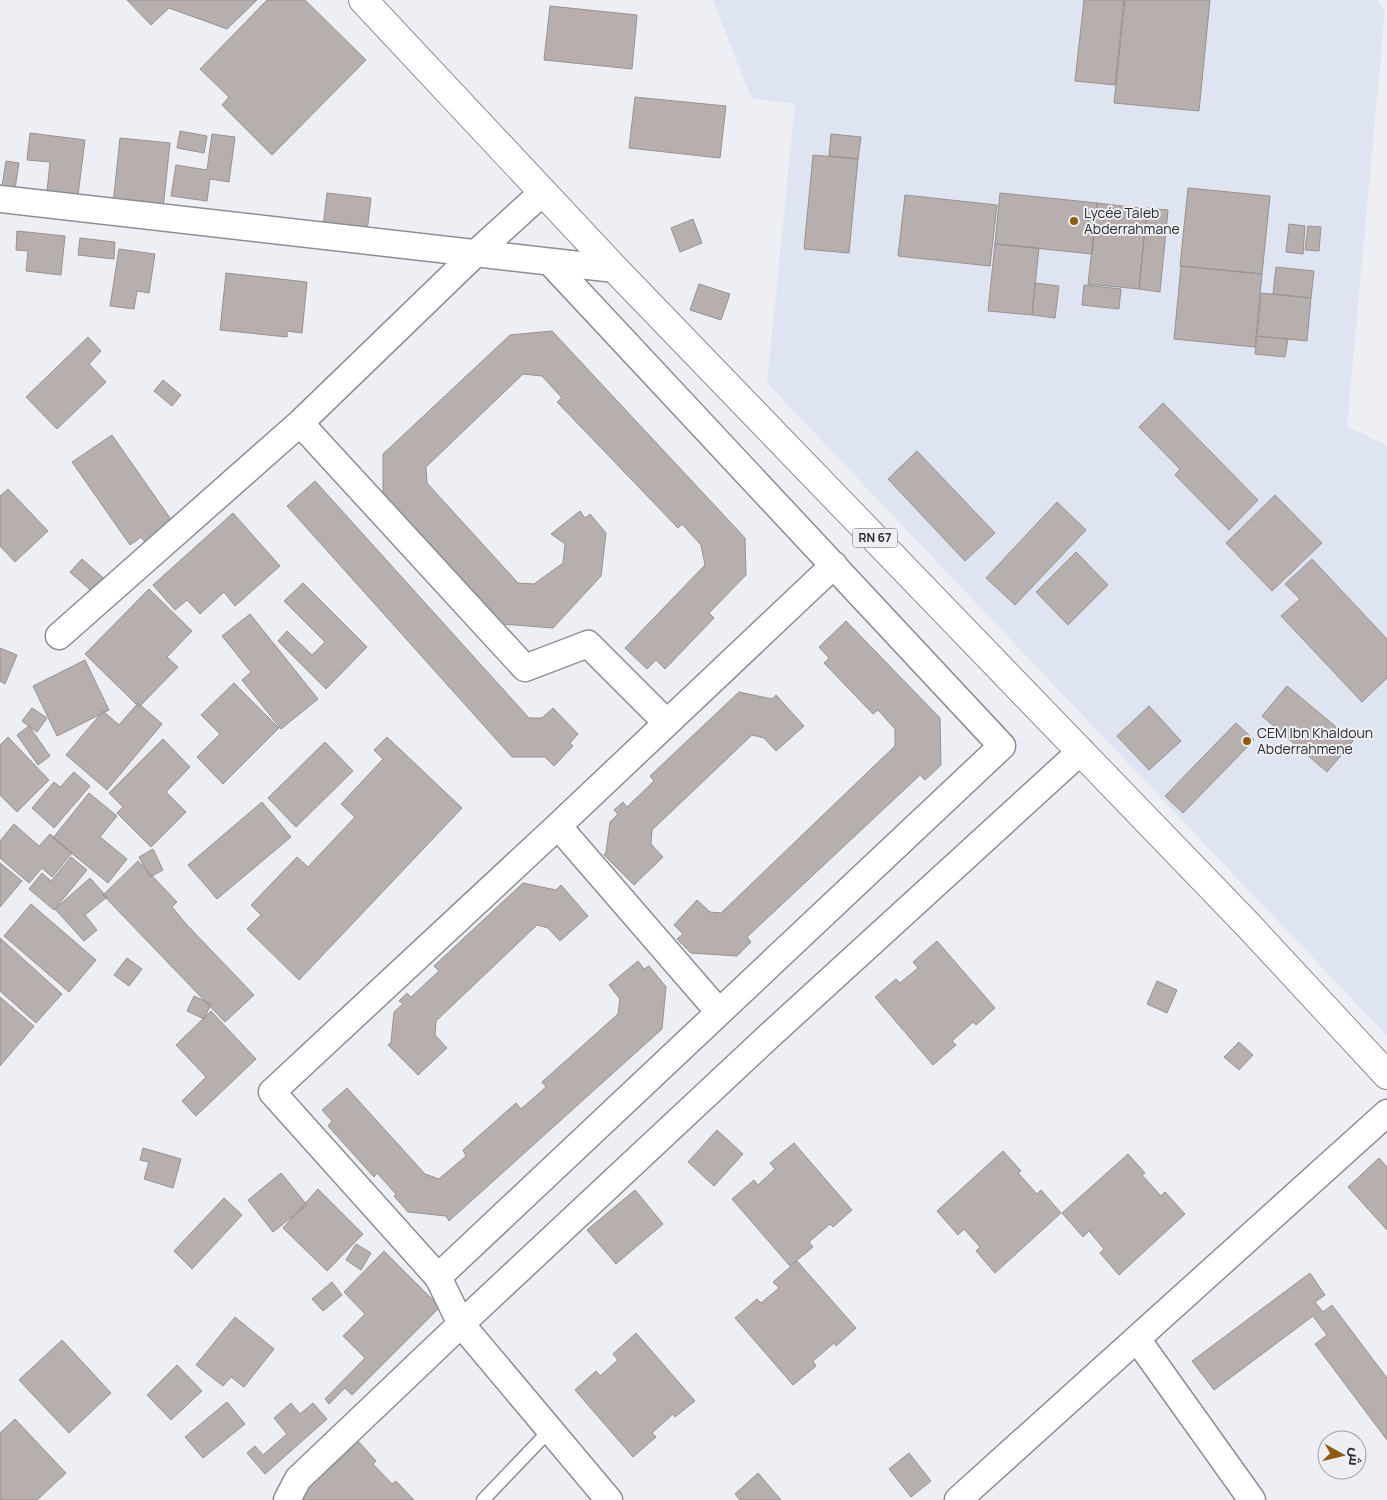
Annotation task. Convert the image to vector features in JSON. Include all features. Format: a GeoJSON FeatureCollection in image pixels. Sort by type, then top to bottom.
{"type":"FeatureCollection","features":[{"type":"Feature","properties":{"kind":"main road","name":"RN 67"},"geometry":{"type":"LineString","coordinates":[[363,0],[615,269],[1248,925],[1387,1074]]}},
{"type":"Feature","properties":{"kind":"street"},"geometry":{"type":"LineString","coordinates":[[59,636],[300,423],[476,253],[543,192]]}},
{"type":"Feature","properties":{"kind":"street"},"geometry":{"type":"LineString","coordinates":[[0,199],[615,269]]}},
{"type":"Feature","properties":{"kind":"street"},"geometry":{"type":"LineString","coordinates":[[438,1276],[1002,746],[550,262]]}},
{"type":"Feature","properties":{"kind":"street"},"geometry":{"type":"LineString","coordinates":[[300,423],[525,668],[588,644],[667,723]]}},
{"type":"Feature","properties":{"kind":"street"},"geometry":{"type":"LineString","coordinates":[[609,1500],[461,1324],[438,1276],[272,1092],[558,826],[834,565]]}},
{"type":"Feature","properties":{"kind":"street"},"geometry":{"type":"LineString","coordinates":[[287,1500],[298,1479],[461,1324],[768,1037],[1081,751]]}},
{"type":"Feature","properties":{"kind":"street"},"geometry":{"type":"LineString","coordinates":[[558,826],[719,1012]]}},
{"type":"Feature","properties":{"kind":"street"},"geometry":{"type":"LineString","coordinates":[[958,1500],[1387,1113]]}},
{"type":"Feature","properties":{"kind":"street"},"geometry":{"type":"LineString","coordinates":[[1137,1339],[1252,1500]]}},
{"type":"Feature","properties":{"kind":"lane"},"geometry":{"type":"LineString","coordinates":[[483,1500],[550,1430]]}},
{"type":"Feature","properties":{"kind":"shaded area"},"geometry":{"type":"Polygon","coordinates":[[[713,0],[1378,0],[1385,11],[1347,426],[1387,446],[1387,1036],[767,383],[795,104],[751,98],[713,0]]]}},
{"type":"Feature","properties":{"kind":"building"},"geometry":{"type":"Polygon","coordinates":[[[127,0],[257,0],[227,29],[169,8],[151,25],[127,0]]]}},
{"type":"Feature","properties":{"kind":"building"},"geometry":{"type":"Polygon","coordinates":[[[267,0],[305,0],[366,60],[272,155],[222,105],[229,97],[200,69],[267,0]]]}},
{"type":"Feature","properties":{"kind":"building"},"geometry":{"type":"Polygon","coordinates":[[[1084,0],[1124,0],[1115,85],[1075,81],[1084,0]]]}},
{"type":"Feature","properties":{"kind":"building"},"geometry":{"type":"Polygon","coordinates":[[[1125,0],[1210,0],[1199,111],[1114,103],[1125,0]]]}},
{"type":"Feature","properties":{"kind":"building"},"geometry":{"type":"Polygon","coordinates":[[[550,6],[637,15],[632,69],[544,60],[550,6]]]}},
{"type":"Feature","properties":{"kind":"building"},"geometry":{"type":"Polygon","coordinates":[[[635,97],[726,106],[720,158],[629,148],[635,97]]]}},
{"type":"Feature","properties":{"kind":"building"},"geometry":{"type":"Polygon","coordinates":[[[180,131],[207,136],[204,153],[177,148],[180,131]]]}},
{"type":"Feature","properties":{"kind":"building"},"geometry":{"type":"Polygon","coordinates":[[[30,133],[85,140],[78,195],[47,191],[50,162],[27,160],[30,133]]]}},
{"type":"Feature","properties":{"kind":"building"},"geometry":{"type":"Polygon","coordinates":[[[212,134],[235,137],[229,182],[210,179],[207,201],[171,196],[176,165],[207,170],[212,134]]]}},
{"type":"Feature","properties":{"kind":"building"},"geometry":{"type":"Polygon","coordinates":[[[831,134],[861,137],[858,159],[829,156],[831,134]]]}},
{"type":"Feature","properties":{"kind":"building"},"geometry":{"type":"Polygon","coordinates":[[[120,138],[170,143],[163,209],[113,204],[120,138]]]}},
{"type":"Feature","properties":{"kind":"building"},"geometry":{"type":"Polygon","coordinates":[[[813,155],[858,159],[849,253],[804,249],[813,155]]]}},
{"type":"Feature","properties":{"kind":"building"},"geometry":{"type":"Polygon","coordinates":[[[6,161],[19,163],[15,189],[2,186],[6,161]]]}},
{"type":"Feature","properties":{"kind":"building"},"geometry":{"type":"Polygon","coordinates":[[[1188,188],[1270,196],[1262,274],[1180,266],[1188,188]]]}},
{"type":"Feature","properties":{"kind":"building"},"geometry":{"type":"Polygon","coordinates":[[[327,193],[371,198],[367,232],[323,227],[327,193]]]}},
{"type":"Feature","properties":{"kind":"building"},"geometry":{"type":"Polygon","coordinates":[[[1000,193],[1097,203],[1092,254],[995,244],[1000,193]]]}},
{"type":"Feature","properties":{"kind":"building"},"geometry":{"type":"Polygon","coordinates":[[[905,195],[997,205],[990,266],[898,256],[905,195]]]}},
{"type":"Feature","properties":{"kind":"building"},"geometry":{"type":"Polygon","coordinates":[[[1097,203],[1147,209],[1139,289],[1088,284],[1097,203]]]}},
{"type":"Feature","properties":{"kind":"building"},"geometry":{"type":"Polygon","coordinates":[[[1147,208],[1168,210],[1160,292],[1139,289],[1147,208]]]}},
{"type":"Feature","properties":{"kind":"building"},"geometry":{"type":"Polygon","coordinates":[[[693,219],[702,243],[680,252],[671,228],[693,219]]]}},
{"type":"Feature","properties":{"kind":"building"},"geometry":{"type":"Polygon","coordinates":[[[1289,224],[1305,226],[1303,254],[1286,252],[1289,224]]]}},
{"type":"Feature","properties":{"kind":"building"},"geometry":{"type":"Polygon","coordinates":[[[1308,226],[1321,227],[1319,251],[1305,250],[1308,226]]]}},
{"type":"Feature","properties":{"kind":"building"},"geometry":{"type":"Polygon","coordinates":[[[17,231],[65,236],[61,275],[26,271],[28,251],[16,250],[17,231]]]}},
{"type":"Feature","properties":{"kind":"building"},"geometry":{"type":"Polygon","coordinates":[[[80,238],[115,242],[114,259],[78,255],[80,238]]]}},
{"type":"Feature","properties":{"kind":"building"},"geometry":{"type":"Polygon","coordinates":[[[995,244],[1039,248],[1032,315],[988,311],[995,244]]]}},
{"type":"Feature","properties":{"kind":"building"},"geometry":{"type":"Polygon","coordinates":[[[119,249],[155,254],[149,293],[137,291],[134,309],[110,306],[119,249]]]}},
{"type":"Feature","properties":{"kind":"building"},"geometry":{"type":"Polygon","coordinates":[[[1181,266],[1262,274],[1255,347],[1174,339],[1181,266]]]}},
{"type":"Feature","properties":{"kind":"building"},"geometry":{"type":"Polygon","coordinates":[[[1276,267],[1314,271],[1311,298],[1273,294],[1276,267]]]}},
{"type":"Feature","properties":{"kind":"building"},"geometry":{"type":"Polygon","coordinates":[[[226,273],[307,282],[302,333],[287,331],[287,337],[220,330],[226,273]]]}},
{"type":"Feature","properties":{"kind":"building"},"geometry":{"type":"Polygon","coordinates":[[[1035,283],[1059,286],[1055,318],[1032,315],[1035,283]]]}},
{"type":"Feature","properties":{"kind":"building"},"geometry":{"type":"Polygon","coordinates":[[[699,284],[730,294],[721,320],[690,310],[699,284]]]}},
{"type":"Feature","properties":{"kind":"building"},"geometry":{"type":"Polygon","coordinates":[[[1084,285],[1121,289],[1119,309],[1082,305],[1084,285]]]}},
{"type":"Feature","properties":{"kind":"building"},"geometry":{"type":"Polygon","coordinates":[[[1261,293],[1311,298],[1307,341],[1257,336],[1261,293]]]}},
{"type":"Feature","properties":{"kind":"building"},"geometry":{"type":"Polygon","coordinates":[[[552,331],[745,538],[746,575],[709,613],[714,618],[665,669],[656,660],[647,669],[625,648],[705,565],[701,545],[682,524],[678,528],[557,402],[562,398],[542,376],[523,374],[426,467],[427,483],[518,583],[534,584],[563,563],[565,544],[551,534],[580,511],[585,518],[590,514],[606,533],[601,576],[553,628],[502,624],[383,498],[383,454],[510,335],[552,331]]]}},
{"type":"Feature","properties":{"kind":"building"},"geometry":{"type":"Polygon","coordinates":[[[1257,336],[1288,339],[1285,357],[1255,354],[1257,336]]]}},
{"type":"Feature","properties":{"kind":"building"},"geometry":{"type":"Polygon","coordinates":[[[88,337],[101,351],[89,364],[106,382],[57,429],[26,397],[88,337]]]}},
{"type":"Feature","properties":{"kind":"building"},"geometry":{"type":"Polygon","coordinates":[[[163,380],[181,395],[172,406],[154,391],[163,380]]]}},
{"type":"Feature","properties":{"kind":"building"},"geometry":{"type":"Polygon","coordinates":[[[1163,403],[1258,500],[1229,530],[1175,475],[1180,469],[1139,427],[1163,403]]]}},
{"type":"Feature","properties":{"kind":"building"},"geometry":{"type":"Polygon","coordinates":[[[112,435],[177,528],[149,547],[141,537],[130,545],[72,462],[112,435]]]}},
{"type":"Feature","properties":{"kind":"building"},"geometry":{"type":"Polygon","coordinates":[[[917,451],[995,533],[965,561],[888,479],[917,451]]]}},
{"type":"Feature","properties":{"kind":"building"},"geometry":{"type":"Polygon","coordinates":[[[315,481],[529,718],[542,718],[553,708],[578,734],[570,743],[573,746],[554,766],[545,757],[512,757],[287,506],[315,481]]]}},
{"type":"Feature","properties":{"kind":"building"},"geometry":{"type":"Polygon","coordinates":[[[8,489],[48,531],[15,562],[0,546],[0,496],[8,489]]]}},
{"type":"Feature","properties":{"kind":"building"},"geometry":{"type":"Polygon","coordinates":[[[1275,495],[1322,543],[1272,591],[1226,543],[1275,495]]]}},
{"type":"Feature","properties":{"kind":"building"},"geometry":{"type":"Polygon","coordinates":[[[1057,502],[1086,530],[1015,605],[986,578],[1057,502]]]}},
{"type":"Feature","properties":{"kind":"building"},"geometry":{"type":"Polygon","coordinates":[[[233,513],[280,566],[235,606],[224,592],[200,614],[187,600],[175,610],[153,585],[233,513]]]}},
{"type":"Feature","properties":{"kind":"building"},"geometry":{"type":"Polygon","coordinates":[[[1076,552],[1108,585],[1068,625],[1036,592],[1076,552]]]}},
{"type":"Feature","properties":{"kind":"building"},"geometry":{"type":"Polygon","coordinates":[[[82,559],[108,582],[96,595],[70,572],[82,559]]]}},
{"type":"Feature","properties":{"kind":"building"},"geometry":{"type":"Polygon","coordinates":[[[1312,559],[1387,639],[1387,678],[1362,702],[1281,616],[1300,599],[1285,584],[1312,559]]]}},
{"type":"Feature","properties":{"kind":"building"},"geometry":{"type":"Polygon","coordinates":[[[303,583],[367,647],[326,689],[278,641],[287,631],[312,655],[325,642],[284,601],[303,583]]]}},
{"type":"Feature","properties":{"kind":"building"},"geometry":{"type":"Polygon","coordinates":[[[149,589],[192,631],[167,657],[178,667],[139,707],[85,654],[149,589]]]}},
{"type":"Feature","properties":{"kind":"building"},"geometry":{"type":"Polygon","coordinates":[[[250,614],[318,699],[281,729],[242,680],[251,672],[222,636],[250,614]]]}},
{"type":"Feature","properties":{"kind":"building"},"geometry":{"type":"Polygon","coordinates":[[[846,621],[940,718],[941,765],[925,780],[920,775],[747,937],[751,942],[737,956],[691,953],[677,939],[683,934],[674,925],[697,900],[710,912],[721,913],[895,746],[895,729],[878,710],[873,714],[824,663],[829,658],[819,647],[846,621]]]}},
{"type":"Feature","properties":{"kind":"building"},"geometry":{"type":"Polygon","coordinates":[[[0,648],[17,655],[5,684],[0,681],[0,648]]]}},
{"type":"Feature","properties":{"kind":"building"},"geometry":{"type":"Polygon","coordinates":[[[85,660],[109,710],[57,736],[33,686],[85,660]]]}},
{"type":"Feature","properties":{"kind":"building"},"geometry":{"type":"Polygon","coordinates":[[[234,683],[279,728],[223,784],[197,757],[220,734],[201,715],[234,683]]]}},
{"type":"Feature","properties":{"kind":"building"},"geometry":{"type":"Polygon","coordinates":[[[1287,686],[1353,741],[1327,772],[1262,716],[1287,686]]]}},
{"type":"Feature","properties":{"kind":"building"},"geometry":{"type":"Polygon","coordinates":[[[739,692],[772,699],[776,695],[804,726],[776,751],[764,738],[752,735],[652,830],[651,844],[663,857],[634,885],[604,855],[610,822],[618,814],[614,810],[623,802],[627,807],[654,781],[650,776],[739,692]]]}},
{"type":"Feature","properties":{"kind":"building"},"geometry":{"type":"Polygon","coordinates":[[[138,703],[162,724],[107,790],[66,755],[103,711],[119,725],[138,703]]]}},
{"type":"Feature","properties":{"kind":"building"},"geometry":{"type":"Polygon","coordinates":[[[1149,706],[1181,741],[1149,770],[1117,736],[1149,706]]]}},
{"type":"Feature","properties":{"kind":"building"},"geometry":{"type":"Polygon","coordinates":[[[32,708],[47,718],[37,732],[22,721],[32,708]]]}},
{"type":"Feature","properties":{"kind":"building"},"geometry":{"type":"Polygon","coordinates":[[[1236,723],[1254,740],[1183,813],[1165,796],[1236,723]]]}},
{"type":"Feature","properties":{"kind":"building"},"geometry":{"type":"Polygon","coordinates":[[[29,726],[50,756],[38,765],[17,735],[29,726]]]}},
{"type":"Feature","properties":{"kind":"building"},"geometry":{"type":"Polygon","coordinates":[[[8,737],[49,780],[17,812],[0,795],[0,745],[8,737]]]}},
{"type":"Feature","properties":{"kind":"building"},"geometry":{"type":"Polygon","coordinates":[[[387,737],[462,808],[299,980],[247,929],[261,915],[251,905],[297,857],[308,867],[355,817],[341,804],[383,759],[374,750],[387,737]]]}},
{"type":"Feature","properties":{"kind":"building"},"geometry":{"type":"Polygon","coordinates":[[[163,739],[190,767],[166,792],[186,812],[151,847],[117,813],[123,807],[109,793],[163,739]]]}},
{"type":"Feature","properties":{"kind":"building"},"geometry":{"type":"Polygon","coordinates":[[[325,742],[353,771],[296,827],[268,798],[325,742]]]}},
{"type":"Feature","properties":{"kind":"building"},"geometry":{"type":"Polygon","coordinates":[[[74,772],[90,786],[54,828],[32,808],[54,782],[60,787],[74,772]]]}},
{"type":"Feature","properties":{"kind":"building"},"geometry":{"type":"Polygon","coordinates":[[[89,793],[117,816],[100,837],[127,859],[108,883],[53,838],[89,793]]]}},
{"type":"Feature","properties":{"kind":"building"},"geometry":{"type":"Polygon","coordinates":[[[262,802],[291,837],[217,899],[188,865],[262,802]]]}},
{"type":"Feature","properties":{"kind":"building"},"geometry":{"type":"Polygon","coordinates":[[[14,824],[39,846],[50,834],[72,853],[52,877],[42,868],[29,883],[0,858],[0,841],[14,824]]]}},
{"type":"Feature","properties":{"kind":"building"},"geometry":{"type":"Polygon","coordinates":[[[153,849],[163,870],[150,877],[139,857],[153,849]]]}},
{"type":"Feature","properties":{"kind":"building"},"geometry":{"type":"Polygon","coordinates":[[[71,857],[87,870],[54,910],[29,889],[42,873],[51,881],[71,857]]]}},
{"type":"Feature","properties":{"kind":"building"},"geometry":{"type":"Polygon","coordinates":[[[138,861],[177,902],[172,907],[188,926],[254,995],[225,1022],[103,895],[138,861]]]}},
{"type":"Feature","properties":{"kind":"building"},"geometry":{"type":"Polygon","coordinates":[[[0,863],[22,881],[0,907],[0,863]]]}},
{"type":"Feature","properties":{"kind":"building"},"geometry":{"type":"Polygon","coordinates":[[[90,878],[107,897],[85,915],[97,930],[84,941],[55,909],[90,878]]]}},
{"type":"Feature","properties":{"kind":"building"},"geometry":{"type":"Polygon","coordinates":[[[523,883],[556,890],[561,885],[588,916],[560,941],[548,928],[537,925],[436,1021],[435,1035],[447,1048],[418,1075],[388,1045],[391,1042],[394,1012],[403,1004],[399,1001],[407,993],[411,997],[439,971],[434,966],[523,883]]]}},
{"type":"Feature","properties":{"kind":"building"},"geometry":{"type":"Polygon","coordinates":[[[31,904],[96,960],[69,992],[4,936],[31,904]]]}},
{"type":"Feature","properties":{"kind":"building"},"geometry":{"type":"Polygon","coordinates":[[[0,938],[62,994],[36,1023],[0,991],[0,938]]]}},
{"type":"Feature","properties":{"kind":"building"},"geometry":{"type":"Polygon","coordinates":[[[937,941],[995,1008],[976,1025],[973,1022],[952,1041],[956,1045],[933,1065],[875,997],[896,979],[900,983],[918,968],[913,962],[937,941]]]}},
{"type":"Feature","properties":{"kind":"building"},"geometry":{"type":"Polygon","coordinates":[[[127,958],[142,969],[129,986],[114,975],[127,958]]]}},
{"type":"Feature","properties":{"kind":"building"},"geometry":{"type":"Polygon","coordinates":[[[638,961],[644,969],[649,966],[666,987],[662,1029],[449,1221],[446,1216],[408,1212],[394,1196],[396,1194],[377,1173],[374,1177],[328,1126],[332,1121],[322,1110],[347,1088],[425,1174],[439,1179],[466,1156],[463,1150],[516,1103],[521,1109],[546,1087],[542,1082],[618,1014],[620,999],[609,985],[638,961]]]}},
{"type":"Feature","properties":{"kind":"building"},"geometry":{"type":"Polygon","coordinates":[[[1157,981],[1177,990],[1167,1013],[1147,1004],[1157,981]]]}},
{"type":"Feature","properties":{"kind":"building"},"geometry":{"type":"Polygon","coordinates":[[[194,996],[211,1004],[204,1019],[187,1011],[194,996]]]}},
{"type":"Feature","properties":{"kind":"building"},"geometry":{"type":"Polygon","coordinates":[[[0,997],[34,1026],[0,1066],[0,997]]]}},
{"type":"Feature","properties":{"kind":"building"},"geometry":{"type":"Polygon","coordinates":[[[211,1011],[256,1059],[196,1116],[182,1101],[206,1077],[176,1045],[211,1011]]]}},
{"type":"Feature","properties":{"kind":"building"},"geometry":{"type":"Polygon","coordinates":[[[1239,1042],[1253,1055],[1239,1070],[1224,1057],[1239,1042]]]}},
{"type":"Feature","properties":{"kind":"building"},"geometry":{"type":"Polygon","coordinates":[[[717,1130],[743,1154],[714,1186],[688,1162],[717,1130]]]}},
{"type":"Feature","properties":{"kind":"building"},"geometry":{"type":"Polygon","coordinates":[[[794,1143],[852,1210],[833,1227],[830,1224],[809,1242],[813,1247],[790,1266],[732,1199],[754,1180],[758,1185],[775,1169],[770,1163],[794,1143]]]}},
{"type":"Feature","properties":{"kind":"building"},"geometry":{"type":"Polygon","coordinates":[[[143,1148],[181,1159],[173,1188],[144,1179],[149,1162],[140,1160],[143,1148]]]}},
{"type":"Feature","properties":{"kind":"building"},"geometry":{"type":"Polygon","coordinates":[[[1003,1151],[1021,1171],[1018,1173],[1037,1194],[1041,1190],[1061,1213],[995,1273],[976,1251],[980,1247],[964,1229],[958,1235],[937,1211],[1003,1151]]]}},
{"type":"Feature","properties":{"kind":"building"},"geometry":{"type":"Polygon","coordinates":[[[1128,1154],[1145,1173],[1142,1175],[1161,1196],[1165,1192],[1185,1214],[1119,1275],[1100,1253],[1104,1249],[1089,1231],[1083,1237],[1062,1213],[1128,1154]]]}},
{"type":"Feature","properties":{"kind":"building"},"geometry":{"type":"Polygon","coordinates":[[[1379,1158],[1387,1167],[1387,1230],[1348,1187],[1379,1158]]]}},
{"type":"Feature","properties":{"kind":"building"},"geometry":{"type":"Polygon","coordinates":[[[281,1173],[307,1205],[273,1232],[248,1200],[281,1173]]]}},
{"type":"Feature","properties":{"kind":"building"},"geometry":{"type":"Polygon","coordinates":[[[318,1189],[363,1234],[327,1271],[283,1228],[318,1189]]]}},
{"type":"Feature","properties":{"kind":"building"},"geometry":{"type":"Polygon","coordinates":[[[635,1190],[663,1224],[616,1264],[587,1230],[635,1190]]]}},
{"type":"Feature","properties":{"kind":"building"},"geometry":{"type":"Polygon","coordinates":[[[224,1198],[242,1215],[192,1269],[174,1251],[224,1198]]]}},
{"type":"Feature","properties":{"kind":"building"},"geometry":{"type":"Polygon","coordinates":[[[356,1244],[371,1253],[361,1270],[346,1260],[356,1244]]]}},
{"type":"Feature","properties":{"kind":"building"},"geometry":{"type":"Polygon","coordinates":[[[384,1251],[440,1307],[352,1395],[345,1388],[329,1404],[325,1399],[365,1358],[343,1336],[365,1314],[344,1292],[384,1251]]]}},
{"type":"Feature","properties":{"kind":"building"},"geometry":{"type":"Polygon","coordinates":[[[797,1261],[856,1328],[836,1346],[834,1343],[813,1361],[816,1366],[793,1385],[735,1318],[757,1299],[761,1303],[779,1288],[773,1282],[797,1261]]]}},
{"type":"Feature","properties":{"kind":"building"},"geometry":{"type":"Polygon","coordinates":[[[1310,1273],[1325,1295],[1315,1302],[1323,1312],[1332,1305],[1387,1378],[1387,1440],[1315,1344],[1327,1335],[1313,1316],[1214,1390],[1192,1361],[1310,1273]]]}},
{"type":"Feature","properties":{"kind":"building"},"geometry":{"type":"Polygon","coordinates":[[[332,1282],[342,1295],[323,1311],[312,1299],[332,1282]]]}},
{"type":"Feature","properties":{"kind":"building"},"geometry":{"type":"Polygon","coordinates":[[[235,1317],[274,1349],[244,1387],[231,1377],[223,1386],[196,1365],[235,1317]]]}},
{"type":"Feature","properties":{"kind":"building"},"geometry":{"type":"Polygon","coordinates":[[[636,1333],[695,1401],[675,1417],[673,1414],[652,1433],[656,1437],[633,1457],[575,1390],[596,1371],[600,1376],[618,1360],[613,1354],[636,1333]]]}},
{"type":"Feature","properties":{"kind":"building"},"geometry":{"type":"Polygon","coordinates":[[[62,1340],[111,1393],[69,1433],[19,1380],[62,1340]]]}},
{"type":"Feature","properties":{"kind":"building"},"geometry":{"type":"Polygon","coordinates":[[[177,1365],[202,1391],[171,1420],[147,1395],[177,1365]]]}},
{"type":"Feature","properties":{"kind":"building"},"geometry":{"type":"Polygon","coordinates":[[[227,1402],[245,1424],[203,1458],[185,1437],[227,1402]]]}},
{"type":"Feature","properties":{"kind":"building"},"geometry":{"type":"Polygon","coordinates":[[[291,1403],[300,1414],[313,1403],[327,1419],[265,1474],[247,1453],[255,1446],[263,1455],[287,1434],[274,1418],[291,1403]]]}},
{"type":"Feature","properties":{"kind":"building"},"geometry":{"type":"Polygon","coordinates":[[[15,1419],[66,1473],[37,1500],[0,1500],[0,1433],[15,1419]]]}},
{"type":"Feature","properties":{"kind":"building"},"geometry":{"type":"Polygon","coordinates":[[[359,1442],[376,1461],[373,1464],[392,1484],[396,1481],[414,1500],[295,1500],[359,1442]]]}},
{"type":"Feature","properties":{"kind":"building"},"geometry":{"type":"Polygon","coordinates":[[[909,1453],[931,1481],[911,1497],[889,1469],[909,1453]]]}},
{"type":"Feature","properties":{"kind":"building"},"geometry":{"type":"Polygon","coordinates":[[[758,1473],[781,1500],[740,1500],[735,1494],[758,1473]]]}},
{"type":"Feature","properties":{"kind":"place","name":"Lycée Taleb Abderrahmane"},"geometry":{"type":"Point","coordinates":[1074,221]}},
{"type":"Feature","properties":{"kind":"place","name":"CEM Ibn Khaldoun Abderrahmene"},"geometry":{"type":"Point","coordinates":[1247,741]}}]}
